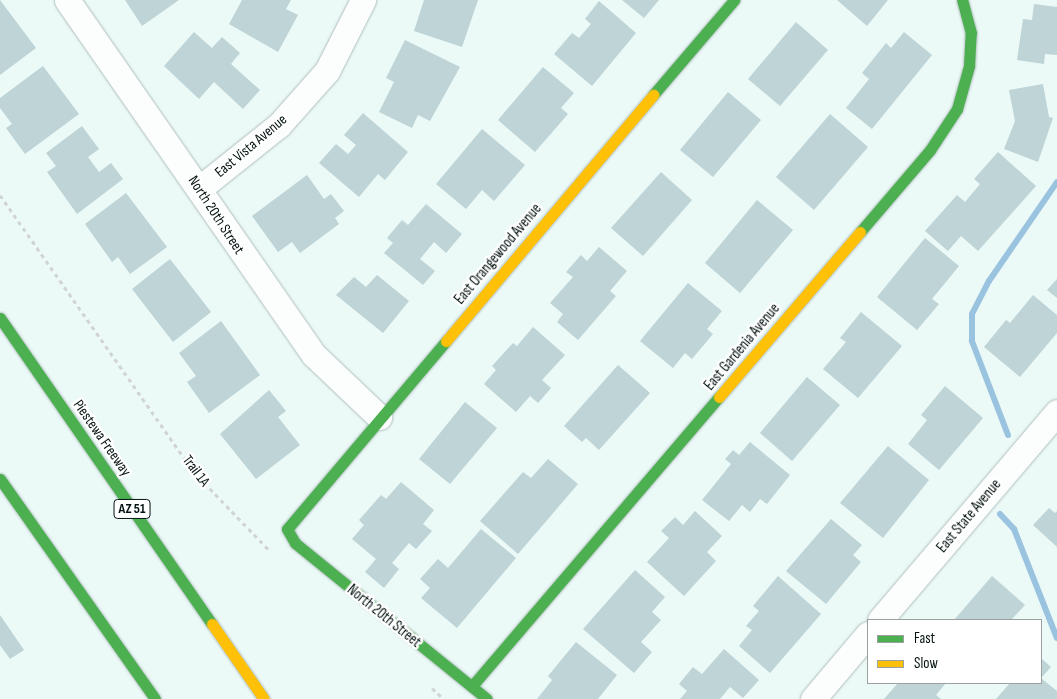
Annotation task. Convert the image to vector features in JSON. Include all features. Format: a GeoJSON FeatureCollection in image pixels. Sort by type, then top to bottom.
{"type":"FeatureCollection","features":[{"type":"Feature","properties":{"kind":"main road","name":"East Orangewood Avenue"},"geometry":{"type":"LineString","coordinates":[[287,529],[379,417],[734,0]]}},
{"type":"Feature","properties":{"kind":"main road","name":"East Gardenia Avenue"},"geometry":{"type":"LineString","coordinates":[[472,686],[930,150],[957,109],[969,66],[971,33],[962,0]]}},
{"type":"Feature","properties":{"kind":"main road","name":"Piestewa Freeway"},"geometry":{"type":"LineString","coordinates":[[0,318],[264,699]]}},
{"type":"Feature","properties":{"kind":"main road"},"geometry":{"type":"LineString","coordinates":[[0,479],[155,699]]}},
{"type":"Feature","properties":{"kind":"main road","name":"North 20th Street"},"geometry":{"type":"LineString","coordinates":[[287,529],[295,543],[487,699]]}},
{"type":"Feature","properties":{"kind":"street","name":"North 20th Street"},"geometry":{"type":"LineString","coordinates":[[67,0],[200,188],[314,355],[379,417]]}},
{"type":"Feature","properties":{"kind":"street","name":"East Vista Avenue"},"geometry":{"type":"LineString","coordinates":[[200,188],[280,125],[327,71],[363,0]]}},
{"type":"Feature","properties":{"kind":"street","name":"East State Avenue"},"geometry":{"type":"LineString","coordinates":[[881,619],[1057,412]]}},
{"type":"Feature","properties":{"kind":"street"},"geometry":{"type":"LineString","coordinates":[[813,699],[867,635]]}},
{"type":"Feature","properties":{"kind":"path","name":"Trail 1A"},"geometry":{"type":"LineString","coordinates":[[0,195],[193,471],[231,514],[274,554]]}},
{"type":"Feature","properties":{"kind":"path"},"geometry":{"type":"LineString","coordinates":[[426,684],[444,699]]}},
{"type":"Feature","properties":{"kind":"building"},"geometry":{"type":"Polygon","coordinates":[[[0,0],[36,48],[0,75],[0,0]]]}},
{"type":"Feature","properties":{"kind":"building"},"geometry":{"type":"Polygon","coordinates":[[[125,0],[179,0],[142,26],[125,0]]]}},
{"type":"Feature","properties":{"kind":"building"},"geometry":{"type":"Polygon","coordinates":[[[242,0],[291,0],[286,9],[298,15],[278,52],[229,24],[242,0]]]}},
{"type":"Feature","properties":{"kind":"building"},"geometry":{"type":"Polygon","coordinates":[[[424,0],[478,0],[462,47],[414,31],[424,0]]]}},
{"type":"Feature","properties":{"kind":"building"},"geometry":{"type":"Polygon","coordinates":[[[622,0],[659,0],[644,18],[622,0]]]}},
{"type":"Feature","properties":{"kind":"building"},"geometry":{"type":"Polygon","coordinates":[[[837,0],[888,0],[867,26],[837,0]]]}},
{"type":"Feature","properties":{"kind":"building"},"geometry":{"type":"Polygon","coordinates":[[[599,1],[636,33],[592,86],[554,54],[572,33],[579,38],[591,24],[585,19],[599,1]]]}},
{"type":"Feature","properties":{"kind":"building"},"geometry":{"type":"Polygon","coordinates":[[[1034,4],[1057,7],[1057,55],[1045,54],[1044,64],[1017,60],[1023,19],[1032,20],[1034,4]]]}},
{"type":"Feature","properties":{"kind":"building"},"geometry":{"type":"Polygon","coordinates":[[[796,22],[828,50],[780,106],[748,79],[796,22]]]}},
{"type":"Feature","properties":{"kind":"building"},"geometry":{"type":"Polygon","coordinates":[[[194,32],[212,48],[222,37],[240,53],[231,64],[260,90],[243,109],[214,82],[199,99],[164,66],[194,32]]]}},
{"type":"Feature","properties":{"kind":"building"},"geometry":{"type":"Polygon","coordinates":[[[904,32],[932,55],[872,129],[846,108],[869,79],[862,73],[886,43],[891,48],[904,32]]]}},
{"type":"Feature","properties":{"kind":"building"},"geometry":{"type":"Polygon","coordinates":[[[405,40],[460,67],[430,121],[418,115],[412,128],[379,112],[394,82],[386,78],[405,40]]]}},
{"type":"Feature","properties":{"kind":"building"},"geometry":{"type":"Polygon","coordinates":[[[43,66],[79,114],[25,154],[6,128],[12,124],[0,108],[0,98],[43,66]]]}},
{"type":"Feature","properties":{"kind":"building"},"geometry":{"type":"Polygon","coordinates":[[[543,67],[574,93],[561,108],[568,114],[535,152],[498,120],[543,67]]]}},
{"type":"Feature","properties":{"kind":"building"},"geometry":{"type":"Polygon","coordinates":[[[1043,84],[1049,117],[1053,118],[1038,162],[1004,149],[1015,121],[1009,90],[1043,84]]]}},
{"type":"Feature","properties":{"kind":"building"},"geometry":{"type":"Polygon","coordinates":[[[728,92],[761,120],[713,177],[680,150],[728,92]]]}},
{"type":"Feature","properties":{"kind":"building"},"geometry":{"type":"Polygon","coordinates":[[[363,113],[408,152],[385,180],[378,174],[359,197],[319,163],[336,144],[348,154],[356,145],[344,135],[363,113]]]}},
{"type":"Feature","properties":{"kind":"building"},"geometry":{"type":"Polygon","coordinates":[[[830,114],[868,147],[814,210],[776,177],[830,114]]]}},
{"type":"Feature","properties":{"kind":"building"},"geometry":{"type":"Polygon","coordinates":[[[82,126],[99,149],[88,157],[99,172],[111,163],[123,179],[77,214],[47,172],[56,166],[46,153],[82,126]]]}},
{"type":"Feature","properties":{"kind":"building"},"geometry":{"type":"Polygon","coordinates":[[[482,129],[525,165],[494,201],[482,190],[466,209],[436,184],[482,129]]]}},
{"type":"Feature","properties":{"kind":"building"},"geometry":{"type":"Polygon","coordinates":[[[998,152],[1036,186],[978,251],[961,236],[948,251],[925,231],[957,195],[965,202],[980,184],[974,179],[998,152]]]}},
{"type":"Feature","properties":{"kind":"building"},"geometry":{"type":"Polygon","coordinates":[[[661,172],[692,200],[643,256],[611,228],[661,172]]]}},
{"type":"Feature","properties":{"kind":"building"},"geometry":{"type":"Polygon","coordinates":[[[307,175],[324,199],[331,194],[344,211],[335,218],[339,224],[300,253],[292,242],[278,252],[252,216],[307,175]]]}},
{"type":"Feature","properties":{"kind":"building"},"geometry":{"type":"Polygon","coordinates":[[[126,193],[167,247],[130,274],[118,257],[112,262],[85,224],[126,193]]]}},
{"type":"Feature","properties":{"kind":"building"},"geometry":{"type":"Polygon","coordinates":[[[757,200],[793,230],[740,293],[705,263],[757,200]]]}},
{"type":"Feature","properties":{"kind":"building"},"geometry":{"type":"Polygon","coordinates":[[[426,204],[462,234],[446,253],[434,242],[420,259],[435,271],[423,285],[384,253],[393,243],[387,238],[402,220],[408,225],[426,204]]]}},
{"type":"Feature","properties":{"kind":"building"},"geometry":{"type":"Polygon","coordinates":[[[925,238],[959,266],[932,299],[939,304],[917,330],[877,297],[925,238]]]}},
{"type":"Feature","properties":{"kind":"building"},"geometry":{"type":"Polygon","coordinates":[[[599,247],[627,271],[610,291],[616,296],[578,340],[557,322],[563,314],[550,303],[573,277],[566,272],[581,255],[587,261],[599,247]]]}},
{"type":"Feature","properties":{"kind":"building"},"geometry":{"type":"Polygon","coordinates":[[[170,259],[211,312],[173,342],[132,289],[170,259]]]}},
{"type":"Feature","properties":{"kind":"building"},"geometry":{"type":"Polygon","coordinates":[[[377,275],[409,301],[383,333],[336,295],[354,277],[366,287],[377,275]]]}},
{"type":"Feature","properties":{"kind":"building"},"geometry":{"type":"Polygon","coordinates":[[[1057,279],[1057,298],[1047,290],[1057,279]]]}},
{"type":"Feature","properties":{"kind":"building"},"geometry":{"type":"Polygon","coordinates":[[[688,283],[722,311],[707,329],[713,334],[692,359],[685,353],[673,368],[640,341],[688,283]]]}},
{"type":"Feature","properties":{"kind":"building"},"geometry":{"type":"Polygon","coordinates":[[[1033,295],[1057,315],[1057,333],[1020,377],[984,347],[1006,320],[1010,323],[1033,295]]]}},
{"type":"Feature","properties":{"kind":"building"},"geometry":{"type":"Polygon","coordinates":[[[861,312],[902,346],[858,398],[823,369],[846,342],[840,338],[861,312]]]}},
{"type":"Feature","properties":{"kind":"building"},"geometry":{"type":"Polygon","coordinates":[[[221,321],[260,375],[209,413],[187,382],[196,376],[179,353],[221,321]]]}},
{"type":"Feature","properties":{"kind":"building"},"geometry":{"type":"Polygon","coordinates":[[[533,327],[565,355],[542,380],[551,388],[538,403],[530,396],[516,412],[484,384],[496,370],[492,366],[513,343],[517,346],[533,327]]]}},
{"type":"Feature","properties":{"kind":"building"},"geometry":{"type":"Polygon","coordinates":[[[618,365],[650,393],[599,450],[586,438],[582,442],[564,426],[618,365]]]}},
{"type":"Feature","properties":{"kind":"building"},"geometry":{"type":"Polygon","coordinates":[[[807,377],[840,405],[792,461],[760,433],[807,377]]]}},
{"type":"Feature","properties":{"kind":"building"},"geometry":{"type":"Polygon","coordinates":[[[945,386],[983,418],[939,470],[908,444],[927,420],[921,415],[945,386]]]}},
{"type":"Feature","properties":{"kind":"building"},"geometry":{"type":"Polygon","coordinates":[[[269,390],[286,411],[278,417],[300,445],[256,479],[220,434],[269,390]]]}},
{"type":"Feature","properties":{"kind":"building"},"geometry":{"type":"Polygon","coordinates":[[[465,402],[497,428],[450,484],[419,459],[465,402]]]}},
{"type":"Feature","properties":{"kind":"building"},"geometry":{"type":"Polygon","coordinates":[[[750,442],[790,475],[767,504],[760,499],[750,512],[742,505],[729,521],[702,500],[731,464],[725,459],[733,450],[739,455],[750,442]]]}},
{"type":"Feature","properties":{"kind":"building"},"geometry":{"type":"Polygon","coordinates":[[[888,446],[929,480],[883,538],[840,503],[888,446]]]}},
{"type":"Feature","properties":{"kind":"building"},"geometry":{"type":"Polygon","coordinates":[[[548,459],[578,484],[518,554],[480,521],[523,472],[531,478],[548,459]]]}},
{"type":"Feature","properties":{"kind":"building"},"geometry":{"type":"Polygon","coordinates":[[[401,482],[434,510],[423,524],[432,531],[416,549],[409,543],[392,563],[399,569],[384,588],[365,572],[376,559],[352,539],[364,525],[359,520],[381,495],[386,499],[401,482]]]}},
{"type":"Feature","properties":{"kind":"building"},"geometry":{"type":"Polygon","coordinates":[[[1049,508],[1055,513],[1057,511],[1057,547],[1033,525],[1049,508]]]}},
{"type":"Feature","properties":{"kind":"building"},"geometry":{"type":"Polygon","coordinates":[[[695,511],[722,536],[707,552],[716,561],[684,596],[647,562],[669,538],[661,531],[675,517],[683,525],[695,511]]]}},
{"type":"Feature","properties":{"kind":"building"},"geometry":{"type":"Polygon","coordinates":[[[831,519],[862,545],[853,555],[861,562],[826,604],[786,571],[831,519]]]}},
{"type":"Feature","properties":{"kind":"building"},"geometry":{"type":"Polygon","coordinates":[[[481,529],[516,558],[457,628],[421,598],[430,588],[420,579],[438,559],[448,568],[481,529]]]}},
{"type":"Feature","properties":{"kind":"building"},"geometry":{"type":"Polygon","coordinates":[[[635,570],[665,597],[652,612],[661,620],[641,642],[652,652],[634,673],[583,629],[635,570]]]}},
{"type":"Feature","properties":{"kind":"building"},"geometry":{"type":"Polygon","coordinates":[[[778,576],[821,614],[770,673],[739,646],[752,630],[746,626],[759,611],[753,606],[778,576]]]}},
{"type":"Feature","properties":{"kind":"building"},"geometry":{"type":"Polygon","coordinates":[[[992,576],[1025,605],[1012,619],[955,619],[992,576]]]}},
{"type":"Feature","properties":{"kind":"building"},"geometry":{"type":"Polygon","coordinates":[[[0,615],[24,650],[10,659],[0,645],[0,615]]]}},
{"type":"Feature","properties":{"kind":"building"},"geometry":{"type":"Polygon","coordinates":[[[576,642],[617,675],[598,699],[537,699],[552,680],[548,676],[576,642]]]}},
{"type":"Feature","properties":{"kind":"building"},"geometry":{"type":"Polygon","coordinates":[[[724,649],[759,680],[743,698],[730,687],[720,699],[680,699],[687,691],[679,684],[693,667],[702,674],[724,649]]]}},
{"type":"Feature","properties":{"kind":"building"},"geometry":{"type":"Polygon","coordinates":[[[1042,659],[1051,667],[1042,677],[1042,659]]]}},
{"type":"Feature","properties":{"kind":"building"},"geometry":{"type":"Polygon","coordinates":[[[1042,679],[1057,691],[1057,699],[996,699],[1009,684],[1042,684],[1042,679]]]}},
{"type":"Feature","properties":{"kind":"building"},"geometry":{"type":"Polygon","coordinates":[[[897,684],[945,684],[936,695],[941,699],[884,699],[897,684]]]}},
{"type":"Feature","properties":{"kind":"waterway"},"geometry":{"type":"LineString","coordinates":[[1008,435],[972,341],[972,314],[989,281],[1057,182]]}},
{"type":"Feature","properties":{"kind":"waterway"},"geometry":{"type":"LineString","coordinates":[[1000,514],[1014,529],[1057,638]]}},
{"type":"Feature","properties":{"kind":"traffic: fast"},"geometry":{"type":"LineString","coordinates":[[653,95],[734,0]]}},
{"type":"Feature","properties":{"kind":"traffic: fast"},"geometry":{"type":"LineString","coordinates":[[860,232],[930,150],[957,109],[969,66],[971,33],[962,0]]}},
{"type":"Feature","properties":{"kind":"traffic: fast"},"geometry":{"type":"LineString","coordinates":[[0,318],[212,624]]}},
{"type":"Feature","properties":{"kind":"traffic: fast"},"geometry":{"type":"LineString","coordinates":[[446,341],[287,529],[295,543],[487,699]]}},
{"type":"Feature","properties":{"kind":"traffic: fast"},"geometry":{"type":"LineString","coordinates":[[472,686],[719,397]]}},
{"type":"Feature","properties":{"kind":"traffic: fast"},"geometry":{"type":"LineString","coordinates":[[0,479],[155,699]]}},
{"type":"Feature","properties":{"kind":"traffic: slow"},"geometry":{"type":"LineString","coordinates":[[446,341],[653,95]]}},
{"type":"Feature","properties":{"kind":"traffic: slow"},"geometry":{"type":"LineString","coordinates":[[719,397],[860,232]]}},
{"type":"Feature","properties":{"kind":"traffic: slow"},"geometry":{"type":"LineString","coordinates":[[212,624],[264,699]]}}]}
